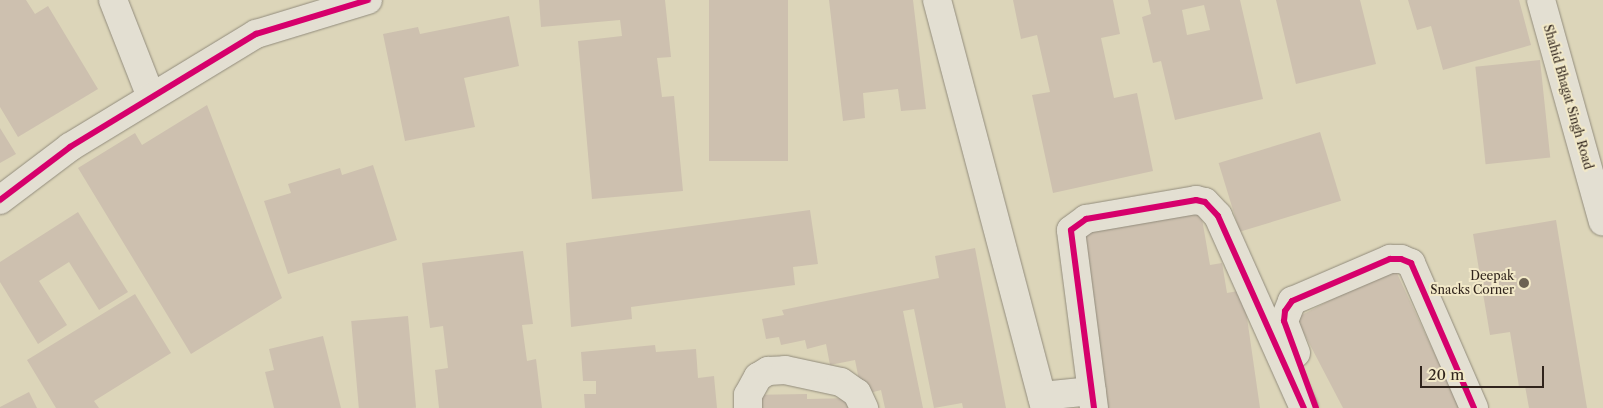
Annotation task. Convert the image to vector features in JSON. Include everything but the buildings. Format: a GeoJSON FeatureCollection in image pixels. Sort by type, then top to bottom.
{"type":"FeatureCollection","features":[{"type":"Feature","properties":{"kind":"street"},"geometry":{"type":"LineString","coordinates":[[113,0],[150,97]]}},
{"type":"Feature","properties":{"kind":"street"},"geometry":{"type":"LineString","coordinates":[[0,200],[70,147],[256,34],[368,0]]}},
{"type":"Feature","properties":{"kind":"street"},"geometry":{"type":"LineString","coordinates":[[937,0],[1044,402],[1093,400],[1071,230],[1086,219],[1196,200],[1206,202],[1218,216],[1304,408]]}},
{"type":"Feature","properties":{"kind":"street","name":"Shahid Bhagat Singh Road"},"geometry":{"type":"LineString","coordinates":[[1541,0],[1603,222]]}},
{"type":"Feature","properties":{"kind":"street"},"geometry":{"type":"LineString","coordinates":[[1316,408],[1284,321],[1285,311],[1292,301],[1396,259],[1411,263],[1474,408]]}},
{"type":"Feature","properties":{"kind":"street"},"geometry":{"type":"LineString","coordinates":[[748,408],[748,395],[758,377],[768,371],[785,370],[840,382],[857,393],[864,408]]}},
{"type":"Feature","properties":{"kind":"cycle path"},"geometry":{"type":"LineString","coordinates":[[0,200],[70,147],[256,34],[368,0]]}},
{"type":"Feature","properties":{"kind":"cycle path"},"geometry":{"type":"LineString","coordinates":[[1094,408],[1071,230],[1086,219],[1196,200],[1205,202],[1218,216],[1304,408]]}},
{"type":"Feature","properties":{"kind":"cycle path"},"geometry":{"type":"LineString","coordinates":[[1316,408],[1284,321],[1285,311],[1292,301],[1390,259],[1401,259],[1411,263],[1474,408]]}},
{"type":"Feature","properties":{"kind":"place","name":"Deepak Snacks Corner"},"geometry":{"type":"Point","coordinates":[1524,283]}}]}
